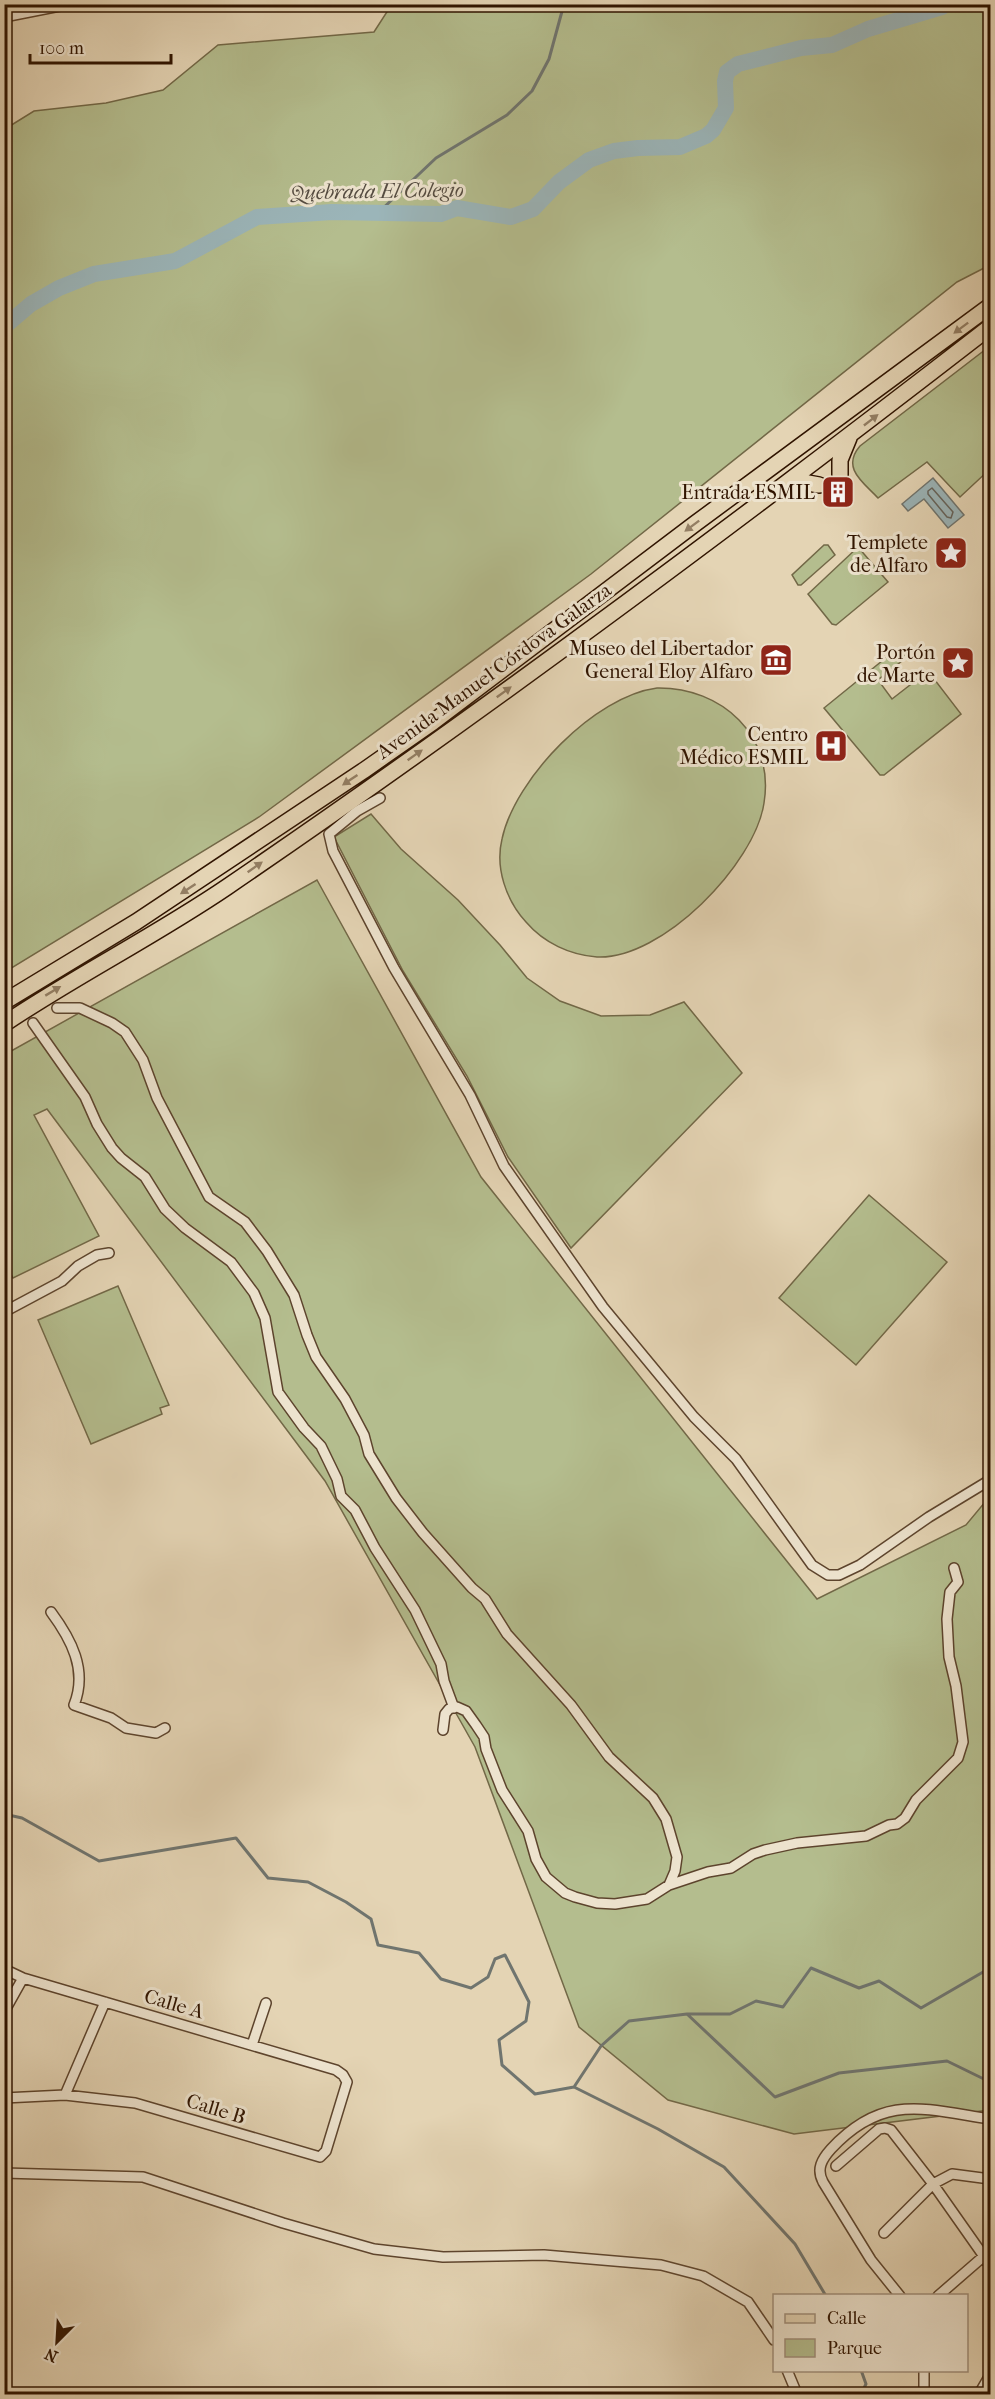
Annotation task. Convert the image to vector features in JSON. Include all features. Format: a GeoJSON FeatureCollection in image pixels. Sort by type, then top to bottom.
{"type":"FeatureCollection","features":[{"type":"Feature","properties":{"kind":"main road","name":"Avenida Manuel Córdova Galarza"},"geometry":{"type":"LineString","coordinates":[[4,1002],[136,922],[390,753],[477,690],[714,509],[990,306]]}},
{"type":"Feature","properties":{"kind":"main road","name":"Avenida Manuel Córdova Galarza"},"geometry":{"type":"LineString","coordinates":[[4,1024],[45,996],[224,889],[505,691],[788,483],[990,327]]}},
{"type":"Feature","properties":{"kind":"main road"},"geometry":{"type":"LineString","coordinates":[[840,475],[840,460],[849,437]]}},
{"type":"Feature","properties":{"kind":"main road"},"geometry":{"type":"LineString","coordinates":[[788,483],[797,481],[819,485]]}},
{"type":"Feature","properties":{"kind":"street"},"geometry":{"type":"LineString","coordinates":[[4,17],[70,4]]}},
{"type":"Feature","properties":{"kind":"street"},"geometry":{"type":"LineString","coordinates":[[380,798],[357,810],[336,826],[329,834],[333,851],[394,968],[470,1095],[504,1166],[603,1307],[694,1417],[736,1459],[812,1565],[828,1575],[839,1575],[860,1565],[929,1517],[990,1480]]}},
{"type":"Feature","properties":{"kind":"street"},"geometry":{"type":"LineString","coordinates":[[57,1008],[80,1008],[112,1023],[125,1032],[143,1060],[156,1098],[209,1197],[245,1222],[267,1251],[294,1295],[306,1335],[316,1357],[345,1399],[364,1435],[369,1454],[396,1498],[423,1533],[472,1588],[485,1599],[507,1634],[571,1705],[609,1757],[653,1798],[666,1819],[677,1857],[675,1871],[669,1885]]}},
{"type":"Feature","properties":{"kind":"street"},"geometry":{"type":"LineString","coordinates":[[33,1023],[85,1097],[97,1124],[112,1148],[146,1177],[165,1209],[185,1228],[231,1262],[254,1293],[265,1318],[278,1392],[304,1428],[321,1446],[337,1479],[341,1496],[355,1510],[375,1548],[415,1610],[441,1664],[454,1708]]}},
{"type":"Feature","properties":{"kind":"street"},"geometry":{"type":"LineString","coordinates":[[4,1312],[62,1281],[78,1266],[97,1255],[109,1253]]}},
{"type":"Feature","properties":{"kind":"street"},"geometry":{"type":"LineString","coordinates":[[443,1730],[445,1714],[449,1709],[466,1711],[484,1737],[486,1749],[502,1790],[528,1831],[541,1869],[554,1884],[575,1897],[597,1903],[615,1904],[647,1899],[669,1885],[708,1872],[731,1868],[753,1854],[765,1850],[797,1843],[866,1836],[889,1825],[897,1824],[905,1818],[916,1800],[958,1758],[962,1750],[956,1686],[949,1658],[948,1603],[953,1586],[958,1582],[954,1568]]}},
{"type":"Feature","properties":{"kind":"street"},"geometry":{"type":"LineString","coordinates":[[51,1612],[69,1636],[74,1649],[79,1692],[74,1705],[111,1718],[126,1728],[156,1733],[165,1728]]}},
{"type":"Feature","properties":{"kind":"street","name":"Calle A"},"geometry":{"type":"LineString","coordinates":[[4,1969],[23,1978],[336,2070]]}},
{"type":"Feature","properties":{"kind":"street"},"geometry":{"type":"LineString","coordinates":[[4,2012],[23,1978]]}},
{"type":"Feature","properties":{"kind":"street"},"geometry":{"type":"LineString","coordinates":[[65,2095],[105,2002]]}},
{"type":"Feature","properties":{"kind":"street"},"geometry":{"type":"LineString","coordinates":[[252,2045],[266,2003]]}},
{"type":"Feature","properties":{"kind":"street","name":"Calle B"},"geometry":{"type":"LineString","coordinates":[[4,2098],[65,2095],[135,2103],[320,2157],[326,2151],[347,2082],[336,2070]]}},
{"type":"Feature","properties":{"kind":"street"},"geometry":{"type":"LineString","coordinates":[[899,2294],[871,2260],[823,2182],[819,2174],[820,2165],[846,2134],[863,2121],[880,2113],[916,2108],[990,2119]]}},
{"type":"Feature","properties":{"kind":"street"},"geometry":{"type":"LineString","coordinates":[[836,2166],[879,2129],[891,2130],[933,2184],[990,2265]]}},
{"type":"Feature","properties":{"kind":"street"},"geometry":{"type":"LineString","coordinates":[[4,2173],[143,2177],[374,2249],[443,2257],[544,2254],[661,2265],[703,2276],[748,2302],[773,2339]]}},
{"type":"Feature","properties":{"kind":"street"},"geometry":{"type":"LineString","coordinates":[[884,2233],[933,2184],[952,2174],[990,2179]]}},
{"type":"Feature","properties":{"kind":"street"},"geometry":{"type":"LineString","coordinates":[[939,2294],[984,2256]]}},
{"type":"Feature","properties":{"kind":"street"},"geometry":{"type":"LineString","coordinates":[[788,2372],[797,2394]]}},
{"type":"Feature","properties":{"kind":"street"},"geometry":{"type":"LineString","coordinates":[[924,2372],[924,2394]]}},
{"type":"Feature","properties":{"kind":"street"},"geometry":{"type":"LineString","coordinates":[[979,2394],[990,2375]]}},
{"type":"Feature","properties":{"kind":"green space"},"geometry":{"type":"Polygon","coordinates":[[[392,4],[990,5],[990,265],[957,282],[591,574],[259,817],[5,972],[5,129],[34,111],[106,103],[163,90],[218,45],[374,32],[392,4]]]}},
{"type":"Feature","properties":{"kind":"green space"},"geometry":{"type":"Polygon","coordinates":[[[990,346],[990,469],[960,497],[927,462],[878,498],[853,468],[855,454],[860,446],[990,346]]]}},
{"type":"Feature","properties":{"kind":"green space"},"geometry":{"type":"Polygon","coordinates":[[[824,545],[828,545],[835,555],[801,585],[798,585],[792,575],[824,545]]]}},
{"type":"Feature","properties":{"kind":"green space"},"geometry":{"type":"Polygon","coordinates":[[[858,547],[888,582],[836,625],[832,624],[808,594],[858,547]]]}},
{"type":"Feature","properties":{"kind":"green space"},"geometry":{"type":"Polygon","coordinates":[[[898,648],[907,657],[878,680],[892,699],[928,671],[961,714],[884,775],[880,775],[824,708],[898,648]]]}},
{"type":"Feature","properties":{"kind":"green space"},"geometry":{"type":"Polygon","coordinates":[[[657,688],[681,690],[703,696],[722,706],[739,720],[752,737],[761,757],[765,779],[764,803],[757,827],[743,853],[724,879],[702,904],[676,926],[649,943],[622,954],[597,957],[567,951],[549,942],[533,929],[519,913],[508,894],[501,872],[500,850],[510,815],[540,767],[584,723],[608,706],[633,694],[657,688]]]}},
{"type":"Feature","properties":{"kind":"green space"},"geometry":{"type":"Polygon","coordinates":[[[371,814],[401,849],[458,900],[527,978],[560,1001],[601,1016],[650,1015],[684,1002],[742,1073],[571,1248],[508,1157],[467,1076],[403,971],[334,837],[371,814]]]}},
{"type":"Feature","properties":{"kind":"green space"},"geometry":{"type":"Polygon","coordinates":[[[317,880],[481,1177],[817,1599],[966,1525],[990,1496],[990,2110],[794,2134],[668,2100],[579,2027],[475,1747],[325,1481],[47,1109],[34,1115],[99,1236],[13,1278],[4,1260],[4,1055],[317,880]]]}},
{"type":"Feature","properties":{"kind":"green space"},"geometry":{"type":"Polygon","coordinates":[[[869,1195],[947,1262],[856,1365],[779,1298],[869,1195]]]}},
{"type":"Feature","properties":{"kind":"green space"},"geometry":{"type":"Polygon","coordinates":[[[118,1286],[169,1405],[160,1408],[162,1414],[91,1444],[38,1320],[118,1286]]]}},
{"type":"Feature","properties":{"kind":"water"},"geometry":{"type":"Polygon","coordinates":[[[933,478],[964,515],[948,528],[924,499],[908,511],[902,504],[933,478]]]}},
{"type":"Feature","properties":{"kind":"waterway"},"geometry":{"type":"LineString","coordinates":[[379,212],[436,158],[507,115],[532,91],[549,59],[564,4]]}},
{"type":"Feature","properties":{"kind":"waterway","name":"Quebrada El Colegio"},"geometry":{"type":"LineString","coordinates":[[4,327],[31,304],[59,288],[94,274],[175,261],[257,217],[332,212],[441,214],[457,208],[511,217],[533,209],[559,182],[589,160],[614,151],[680,147],[706,136],[713,130],[726,108],[727,72],[738,64],[801,48],[832,45],[868,29],[942,7],[945,4]]}},
{"type":"Feature","properties":{"kind":"waterway"},"geometry":{"type":"LineString","coordinates":[[4,1814],[22,1818],[99,1861],[236,1838],[268,1878],[308,1882],[346,1902],[371,1919],[378,1945],[419,1953],[441,1979],[471,1988],[488,1977],[495,1959],[505,1955],[529,2002],[526,2021],[499,2040],[502,2065],[535,2094],[574,2087],[658,2129],[724,2167],[795,2244],[825,2294]]}},
{"type":"Feature","properties":{"kind":"waterway"},"geometry":{"type":"LineString","coordinates":[[574,2087],[601,2046],[629,2021],[687,2014],[730,2014],[756,2001],[783,2007],[811,1968],[859,1988],[879,1981],[921,2008],[990,1968]]}},
{"type":"Feature","properties":{"kind":"waterway"},"geometry":{"type":"LineString","coordinates":[[687,2014],[775,2097],[839,2073],[947,2061],[990,2082]]}},
{"type":"Feature","properties":{"kind":"waterway"},"geometry":{"type":"LineString","coordinates":[[861,2394],[866,2384],[862,2372]]}},
{"type":"Feature","properties":{"kind":"place","name":"Entrada ESMIL"},"geometry":{"type":"Point","coordinates":[838,492]}},
{"type":"Feature","properties":{"kind":"place","name":"Templete de Alfaro"},"geometry":{"type":"Point","coordinates":[951,553]}},
{"type":"Feature","properties":{"kind":"place","name":"Museo del Libertador General Eloy Alfaro"},"geometry":{"type":"Point","coordinates":[776,660]}},
{"type":"Feature","properties":{"kind":"place","name":"Portón de Marte"},"geometry":{"type":"Point","coordinates":[958,663]}},
{"type":"Feature","properties":{"kind":"place","name":"Centro Médico ESMIL"},"geometry":{"type":"Point","coordinates":[831,746]}}]}
